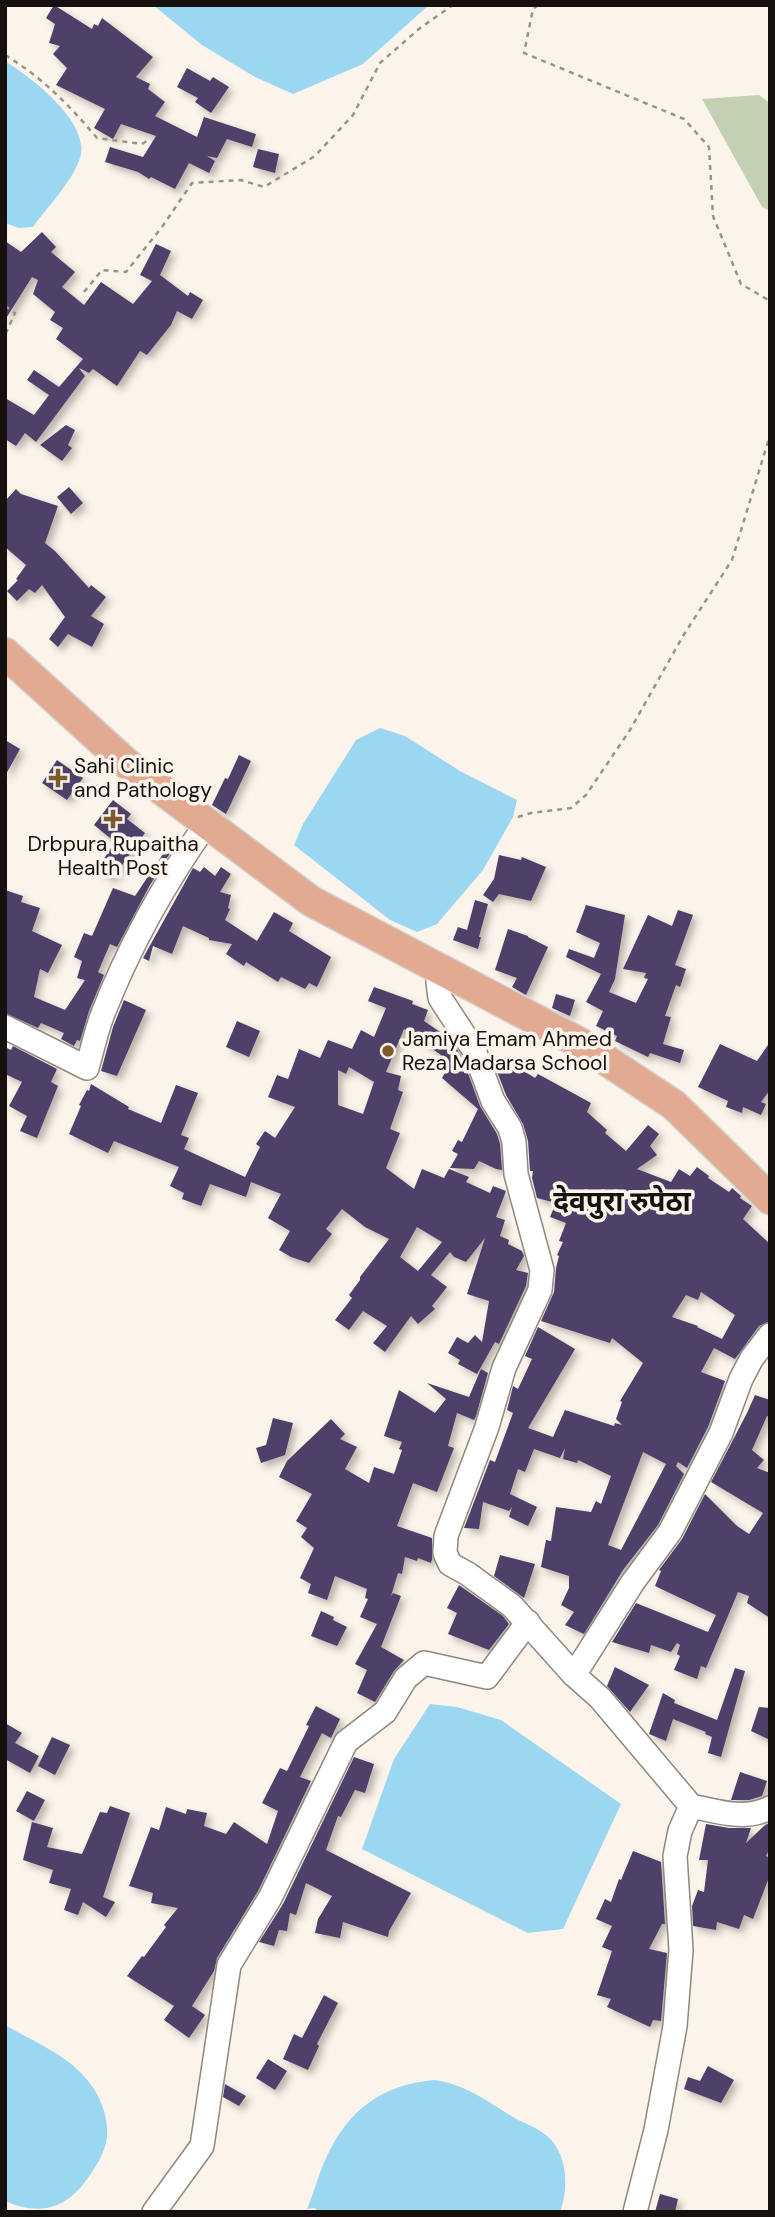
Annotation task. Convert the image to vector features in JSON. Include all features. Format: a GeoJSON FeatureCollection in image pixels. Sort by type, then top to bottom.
{"type":"FeatureCollection","features":[{"type":"Feature","properties":{"kind":"main road"},"geometry":{"type":"LineString","coordinates":[[5,653],[126,763],[311,901],[580,1043],[674,1105],[770,1199]]}},
{"type":"Feature","properties":{"kind":"street"},"geometry":{"type":"LineString","coordinates":[[5,1027],[88,1068],[102,1017],[124,968],[163,891],[207,823]]}},
{"type":"Feature","properties":{"kind":"street"},"geometry":{"type":"LineString","coordinates":[[442,970],[439,982],[440,998],[474,1050],[494,1101],[510,1128],[514,1142],[516,1174],[541,1270],[540,1290],[504,1368],[487,1427],[446,1536],[445,1553],[450,1564],[512,1606],[528,1622],[574,1675],[600,1698],[691,1806],[735,1815],[757,1814],[770,1808]]}},
{"type":"Feature","properties":{"kind":"street"},"geometry":{"type":"LineString","coordinates":[[574,1675],[633,1582],[670,1532],[721,1433],[741,1378],[770,1335]]}},
{"type":"Feature","properties":{"kind":"street"},"geometry":{"type":"LineString","coordinates":[[154,2212],[202,2146],[229,1965],[270,1898],[346,1742],[385,1712],[406,1678],[424,1663],[487,1677],[528,1622]]}},
{"type":"Feature","properties":{"kind":"street"},"geometry":{"type":"LineString","coordinates":[[635,2212],[656,2130],[675,2026],[681,1950],[675,1856],[680,1831],[691,1806]]}},
{"type":"Feature","properties":{"kind":"path"},"geometry":{"type":"LineString","coordinates":[[84,292],[102,270],[126,272],[162,227],[192,183],[241,180],[264,187],[315,156],[353,115],[380,63],[420,28],[453,5]]}},
{"type":"Feature","properties":{"kind":"path"},"geometry":{"type":"LineString","coordinates":[[538,5],[533,9],[524,54],[684,119],[709,147],[713,216],[741,284],[770,301]]}},
{"type":"Feature","properties":{"kind":"path"},"geometry":{"type":"LineString","coordinates":[[5,55],[26,67],[66,102],[97,138],[142,144],[150,139]]}},
{"type":"Feature","properties":{"kind":"path"},"geometry":{"type":"LineString","coordinates":[[5,306],[15,313],[5,335]]}},
{"type":"Feature","properties":{"kind":"path"},"geometry":{"type":"LineString","coordinates":[[518,817],[570,808],[586,794],[630,730],[683,636],[732,559],[770,435]]}},
{"type":"Feature","properties":{"kind":"green space"},"geometry":{"type":"Polygon","coordinates":[[[759,95],[770,103],[770,211],[762,207],[702,99],[759,95]]]}},
{"type":"Feature","properties":{"kind":"water"},"geometry":{"type":"Polygon","coordinates":[[[153,5],[429,5],[363,64],[293,94],[255,77],[202,45],[153,5]]]}},
{"type":"Feature","properties":{"kind":"water"},"geometry":{"type":"Polygon","coordinates":[[[5,61],[29,77],[55,101],[75,127],[81,141],[81,154],[73,173],[33,227],[19,228],[5,223],[5,61]]]}},
{"type":"Feature","properties":{"kind":"water"},"geometry":{"type":"Polygon","coordinates":[[[380,728],[405,736],[460,771],[517,800],[513,817],[483,870],[437,924],[417,932],[390,920],[294,845],[303,824],[356,740],[380,728]]]}},
{"type":"Feature","properties":{"kind":"water"},"geometry":{"type":"Polygon","coordinates":[[[430,1704],[457,1707],[501,1720],[621,1804],[563,1929],[528,1933],[362,1849],[394,1759],[430,1704]]]}},
{"type":"Feature","properties":{"kind":"water"},"geometry":{"type":"Polygon","coordinates":[[[5,2025],[74,2066],[95,2091],[106,2117],[105,2148],[90,2175],[73,2195],[63,2202],[42,2209],[18,2206],[5,2201],[5,2025]]]}},
{"type":"Feature","properties":{"kind":"water"},"geometry":{"type":"Polygon","coordinates":[[[434,2080],[456,2085],[475,2094],[542,2132],[553,2142],[559,2151],[565,2171],[565,2192],[560,2212],[321,2212],[314,2208],[307,2209],[326,2158],[345,2126],[356,2114],[382,2094],[434,2080]]]}},
{"type":"Feature","properties":{"kind":"building"},"geometry":{"type":"Polygon","coordinates":[[[54,5],[92,29],[94,24],[98,26],[102,18],[153,57],[136,77],[150,84],[148,89],[165,102],[155,116],[197,137],[204,117],[256,134],[252,147],[227,139],[217,158],[207,156],[215,161],[209,173],[189,163],[175,189],[151,177],[149,179],[138,172],[105,162],[110,147],[143,157],[156,136],[121,124],[113,139],[94,128],[105,109],[56,85],[67,68],[53,54],[60,46],[49,43],[55,24],[46,18],[54,5]]]}},
{"type":"Feature","properties":{"kind":"building"},"geometry":{"type":"Polygon","coordinates":[[[187,68],[210,81],[213,77],[229,87],[211,113],[195,102],[198,98],[177,87],[187,68]]]}},
{"type":"Feature","properties":{"kind":"building"},"geometry":{"type":"Polygon","coordinates":[[[258,149],[279,154],[275,173],[253,167],[258,149]]]}},
{"type":"Feature","properties":{"kind":"building"},"geometry":{"type":"Polygon","coordinates":[[[42,232],[56,247],[51,252],[75,272],[62,287],[84,305],[101,282],[133,304],[152,281],[140,275],[156,244],[171,251],[160,275],[188,296],[190,292],[203,300],[192,319],[177,311],[171,325],[147,355],[140,351],[117,386],[93,369],[89,373],[79,368],[85,376],[36,442],[25,433],[16,446],[5,439],[5,398],[34,415],[49,395],[27,380],[34,370],[59,387],[83,359],[56,339],[63,328],[50,320],[55,312],[33,294],[38,280],[32,277],[5,320],[5,241],[21,252],[42,232]]]}},
{"type":"Feature","properties":{"kind":"building"},"geometry":{"type":"Polygon","coordinates":[[[66,425],[75,430],[68,445],[72,448],[62,461],[40,445],[66,425]]]}},
{"type":"Feature","properties":{"kind":"building"},"geometry":{"type":"Polygon","coordinates":[[[69,487],[83,503],[71,514],[57,497],[69,487]]]}},
{"type":"Feature","properties":{"kind":"building"},"geometry":{"type":"Polygon","coordinates":[[[16,489],[21,494],[58,506],[45,543],[89,588],[91,585],[106,597],[91,616],[104,624],[92,647],[68,634],[58,647],[49,639],[65,617],[42,585],[35,593],[29,589],[17,601],[7,591],[18,580],[16,579],[26,565],[5,547],[5,501],[16,489]]]}},
{"type":"Feature","properties":{"kind":"building"},"geometry":{"type":"Polygon","coordinates":[[[5,740],[20,749],[5,776],[5,740]]]}},
{"type":"Feature","properties":{"kind":"building"},"geometry":{"type":"Polygon","coordinates":[[[239,755],[251,761],[226,814],[212,805],[239,755]]]}},
{"type":"Feature","properties":{"kind":"building"},"geometry":{"type":"Polygon","coordinates":[[[57,760],[83,778],[67,800],[42,783],[57,760]]]}},
{"type":"Feature","properties":{"kind":"building"},"geometry":{"type":"Polygon","coordinates":[[[113,800],[131,814],[127,819],[145,833],[112,879],[97,869],[115,842],[94,825],[113,800]]]}},
{"type":"Feature","properties":{"kind":"building"},"geometry":{"type":"Polygon","coordinates":[[[173,839],[177,842],[150,885],[117,947],[110,944],[98,972],[104,975],[80,1041],[77,1040],[74,1046],[61,1039],[64,1033],[41,1023],[38,1028],[5,1013],[5,890],[23,896],[21,902],[40,908],[32,931],[62,945],[48,973],[40,969],[34,997],[65,1010],[85,980],[77,978],[82,961],[74,957],[84,933],[92,936],[113,888],[135,896],[173,839]]]}},
{"type":"Feature","properties":{"kind":"building"},"geometry":{"type":"Polygon","coordinates":[[[499,855],[521,860],[522,857],[546,867],[531,901],[499,894],[493,902],[483,895],[494,879],[499,855]]]}},
{"type":"Feature","properties":{"kind":"building"},"geometry":{"type":"Polygon","coordinates":[[[204,867],[215,876],[221,867],[231,874],[220,892],[231,895],[230,909],[225,920],[257,941],[274,912],[293,923],[289,931],[331,957],[317,987],[309,983],[305,989],[281,977],[278,982],[246,962],[244,966],[226,954],[232,944],[209,940],[183,926],[172,954],[153,946],[149,961],[143,958],[193,868],[200,872],[204,867]]]}},
{"type":"Feature","properties":{"kind":"building"},"geometry":{"type":"Polygon","coordinates":[[[475,900],[488,904],[478,949],[453,940],[458,927],[467,930],[475,900]]]}},
{"type":"Feature","properties":{"kind":"building"},"geometry":{"type":"Polygon","coordinates":[[[586,905],[625,915],[615,979],[609,992],[636,1003],[648,979],[644,978],[646,973],[623,969],[648,915],[672,926],[678,910],[693,915],[675,965],[686,969],[680,987],[676,985],[665,1016],[671,1017],[663,1044],[684,1050],[680,1063],[650,1053],[648,1057],[615,1041],[617,1036],[596,1026],[603,1011],[586,1002],[601,974],[566,957],[569,949],[594,958],[600,943],[576,932],[586,905]]]}},
{"type":"Feature","properties":{"kind":"building"},"geometry":{"type":"Polygon","coordinates":[[[508,929],[548,947],[526,995],[512,987],[517,978],[495,970],[508,929]]]}},
{"type":"Feature","properties":{"kind":"building"},"geometry":{"type":"Polygon","coordinates":[[[374,987],[413,1001],[412,1004],[428,1010],[424,1021],[454,1044],[480,1106],[500,1144],[502,1170],[479,1161],[474,1169],[450,1168],[458,1154],[452,1151],[458,1140],[462,1142],[478,1109],[442,1078],[448,1067],[437,1061],[441,1055],[404,1029],[386,1072],[401,1076],[398,1090],[403,1092],[390,1129],[400,1133],[386,1168],[414,1189],[422,1169],[444,1178],[449,1169],[469,1177],[466,1182],[490,1193],[493,1186],[506,1191],[496,1217],[505,1220],[500,1236],[509,1240],[508,1244],[522,1251],[524,1256],[516,1270],[528,1273],[526,1286],[499,1344],[495,1342],[477,1374],[458,1364],[460,1360],[448,1353],[457,1337],[468,1343],[475,1335],[482,1342],[489,1301],[467,1294],[485,1238],[466,1262],[454,1257],[450,1252],[431,1275],[447,1287],[432,1306],[435,1309],[418,1324],[411,1316],[385,1352],[373,1343],[387,1326],[363,1311],[349,1330],[335,1320],[352,1298],[349,1295],[360,1277],[389,1239],[365,1227],[342,1209],[326,1229],[332,1234],[309,1263],[279,1250],[290,1231],[268,1218],[281,1194],[251,1182],[246,1197],[210,1184],[201,1206],[182,1199],[184,1193],[170,1186],[179,1167],[114,1141],[108,1153],[69,1134],[81,1106],[79,1105],[91,1084],[129,1107],[128,1109],[161,1123],[176,1085],[198,1093],[181,1135],[189,1138],[184,1149],[245,1177],[260,1147],[256,1144],[265,1131],[275,1138],[295,1107],[268,1097],[277,1075],[288,1079],[299,1049],[320,1058],[328,1040],[352,1049],[361,1030],[374,1037],[386,1008],[368,1001],[374,987]],[[349,1067],[346,1074],[338,1070],[338,1105],[363,1114],[374,1082],[349,1067]],[[417,1227],[400,1257],[418,1271],[442,1242],[417,1227]]]}},
{"type":"Feature","properties":{"kind":"building"},"geometry":{"type":"Polygon","coordinates":[[[556,994],[575,1000],[570,1016],[552,1008],[556,994]]]}},
{"type":"Feature","properties":{"kind":"building"},"geometry":{"type":"Polygon","coordinates":[[[124,1000],[146,1010],[117,1076],[101,1071],[113,1027],[124,1000]]]}},
{"type":"Feature","properties":{"kind":"building"},"geometry":{"type":"Polygon","coordinates":[[[237,1021],[260,1031],[249,1057],[226,1047],[237,1021]]]}},
{"type":"Feature","properties":{"kind":"building"},"geometry":{"type":"Polygon","coordinates":[[[770,1042],[770,1090],[761,1102],[766,1104],[761,1115],[743,1107],[742,1113],[726,1107],[728,1101],[698,1087],[720,1044],[757,1061],[770,1042]]]}},
{"type":"Feature","properties":{"kind":"building"},"geometry":{"type":"Polygon","coordinates":[[[13,1046],[57,1069],[51,1082],[58,1086],[37,1138],[20,1131],[27,1116],[9,1106],[22,1082],[5,1074],[5,1047],[11,1050],[13,1046]]]}},
{"type":"Feature","properties":{"kind":"building"},"geometry":{"type":"Polygon","coordinates":[[[503,1058],[535,1078],[538,1074],[591,1103],[587,1112],[607,1130],[605,1133],[626,1151],[648,1125],[659,1134],[650,1146],[657,1155],[637,1169],[671,1182],[679,1169],[690,1176],[697,1167],[729,1192],[732,1188],[752,1206],[743,1219],[770,1244],[770,1321],[759,1326],[735,1359],[714,1348],[701,1372],[725,1381],[708,1427],[687,1468],[678,1462],[676,1466],[684,1474],[658,1525],[623,1570],[584,1634],[565,1625],[574,1612],[561,1605],[569,1588],[569,1576],[541,1567],[546,1540],[551,1541],[556,1507],[591,1512],[596,1501],[601,1504],[611,1476],[578,1460],[577,1463],[563,1459],[565,1448],[560,1458],[534,1449],[525,1472],[518,1469],[510,1494],[537,1507],[528,1526],[509,1517],[512,1507],[509,1511],[483,1502],[479,1529],[464,1528],[490,1460],[495,1462],[513,1413],[507,1410],[513,1386],[518,1389],[532,1359],[525,1356],[538,1327],[575,1349],[528,1428],[553,1437],[565,1410],[614,1426],[615,1423],[622,1425],[616,1419],[622,1402],[620,1401],[643,1363],[612,1338],[610,1343],[541,1321],[554,1292],[557,1255],[563,1242],[559,1241],[566,1223],[550,1217],[556,1203],[537,1198],[523,1124],[506,1095],[496,1069],[503,1058]],[[701,1292],[698,1300],[686,1295],[672,1317],[698,1326],[722,1339],[735,1315],[701,1292]],[[643,1452],[608,1545],[621,1550],[666,1464],[643,1452]]]}},
{"type":"Feature","properties":{"kind":"building"},"geometry":{"type":"Polygon","coordinates":[[[481,1369],[488,1373],[476,1416],[474,1420],[457,1413],[448,1446],[454,1448],[437,1492],[413,1483],[397,1526],[432,1538],[432,1559],[431,1563],[405,1557],[402,1574],[398,1573],[391,1596],[393,1593],[401,1596],[381,1647],[404,1660],[375,1702],[357,1693],[367,1670],[355,1664],[377,1624],[360,1617],[368,1599],[365,1598],[367,1589],[335,1576],[327,1600],[308,1593],[311,1584],[300,1578],[314,1548],[301,1537],[307,1528],[296,1521],[312,1494],[279,1477],[287,1461],[331,1419],[345,1434],[340,1439],[357,1447],[345,1469],[369,1483],[374,1467],[394,1474],[402,1442],[384,1436],[399,1390],[435,1413],[446,1399],[427,1383],[469,1397],[481,1369]]]}},
{"type":"Feature","properties":{"kind":"building"},"geometry":{"type":"Polygon","coordinates":[[[755,1395],[770,1400],[770,1417],[767,1416],[752,1450],[764,1460],[757,1468],[770,1473],[770,1618],[747,1603],[749,1596],[738,1592],[706,1668],[701,1666],[697,1679],[674,1670],[680,1656],[677,1654],[680,1645],[677,1643],[671,1652],[651,1645],[649,1653],[612,1642],[636,1603],[708,1632],[716,1615],[655,1586],[661,1571],[659,1570],[682,1539],[705,1494],[737,1526],[749,1534],[763,1513],[711,1482],[755,1395]]]}},
{"type":"Feature","properties":{"kind":"building"},"geometry":{"type":"Polygon","coordinates":[[[273,1418],[293,1423],[285,1455],[261,1463],[256,1448],[266,1445],[273,1418]]]}},
{"type":"Feature","properties":{"kind":"building"},"geometry":{"type":"Polygon","coordinates":[[[500,1555],[535,1564],[524,1598],[494,1576],[500,1555]]]}},
{"type":"Feature","properties":{"kind":"building"},"geometry":{"type":"Polygon","coordinates":[[[459,1585],[503,1616],[509,1624],[489,1650],[448,1634],[457,1613],[447,1608],[459,1585]]]}},
{"type":"Feature","properties":{"kind":"building"},"geometry":{"type":"Polygon","coordinates":[[[321,1611],[347,1627],[337,1646],[311,1636],[321,1611]]]}},
{"type":"Feature","properties":{"kind":"building"},"geometry":{"type":"Polygon","coordinates":[[[615,1667],[649,1685],[630,1712],[607,1686],[615,1667]]]}},
{"type":"Feature","properties":{"kind":"building"},"geometry":{"type":"Polygon","coordinates":[[[735,1668],[745,1671],[721,1757],[708,1753],[712,1737],[705,1734],[706,1732],[673,1719],[666,1741],[649,1734],[663,1693],[675,1700],[674,1703],[717,1720],[735,1668]]]}},
{"type":"Feature","properties":{"kind":"building"},"geometry":{"type":"Polygon","coordinates":[[[316,1706],[340,1719],[331,1738],[322,1733],[300,1777],[311,1781],[258,1891],[217,1958],[214,1971],[192,2006],[205,2015],[189,2038],[164,2020],[174,2006],[127,1976],[142,1956],[144,1957],[178,1908],[151,1903],[153,1893],[129,1886],[151,1827],[159,1830],[166,1807],[186,1814],[187,1809],[207,1813],[204,1826],[226,1834],[234,1822],[267,1844],[278,1811],[262,1803],[280,1768],[287,1771],[316,1706]]]}},
{"type":"Feature","properties":{"kind":"building"},"geometry":{"type":"Polygon","coordinates":[[[759,1707],[770,1708],[770,1740],[751,1731],[759,1707]]]}},
{"type":"Feature","properties":{"kind":"building"},"geometry":{"type":"Polygon","coordinates":[[[5,1723],[22,1733],[15,1743],[39,1756],[30,1773],[5,1759],[5,1723]]]}},
{"type":"Feature","properties":{"kind":"building"},"geometry":{"type":"Polygon","coordinates":[[[52,1737],[70,1745],[55,1775],[38,1766],[52,1737]]]}},
{"type":"Feature","properties":{"kind":"building"},"geometry":{"type":"Polygon","coordinates":[[[354,1757],[374,1764],[365,1793],[355,1790],[341,1817],[338,1816],[326,1850],[411,1893],[388,1937],[343,1922],[340,1938],[315,1933],[318,1919],[332,1896],[306,1883],[296,1915],[290,1913],[287,1931],[279,1930],[274,1946],[259,1942],[283,1904],[354,1757]]]}},
{"type":"Feature","properties":{"kind":"building"},"geometry":{"type":"Polygon","coordinates":[[[740,1772],[767,1781],[762,1796],[749,1800],[731,1800],[740,1772]]]}},
{"type":"Feature","properties":{"kind":"building"},"geometry":{"type":"Polygon","coordinates":[[[27,1791],[45,1800],[34,1821],[16,1811],[27,1791]]]}},
{"type":"Feature","properties":{"kind":"building"},"geometry":{"type":"Polygon","coordinates":[[[110,1806],[130,1813],[103,1897],[115,1902],[106,1917],[83,1902],[78,1915],[64,1910],[71,1889],[49,1883],[53,1870],[23,1860],[32,1822],[53,1828],[47,1847],[82,1854],[100,1812],[107,1813],[110,1806]]]}},
{"type":"Feature","properties":{"kind":"building"},"geometry":{"type":"Polygon","coordinates":[[[770,1823],[770,1848],[766,1856],[770,1858],[770,1875],[753,1919],[744,1915],[739,1929],[717,1922],[716,1930],[693,1926],[692,1906],[698,1890],[704,1892],[708,1860],[699,1860],[706,1824],[751,1828],[746,1843],[770,1823]]]}},
{"type":"Feature","properties":{"kind":"building"},"geometry":{"type":"Polygon","coordinates":[[[633,1851],[661,1862],[665,1924],[662,1924],[649,1949],[667,1953],[661,2021],[653,2020],[650,2027],[607,2007],[611,1999],[597,1995],[612,1951],[602,1947],[612,1926],[596,1919],[605,1899],[611,1902],[633,1851]]]}},
{"type":"Feature","properties":{"kind":"building"},"geometry":{"type":"Polygon","coordinates":[[[324,1995],[338,2003],[317,2044],[319,2046],[308,2070],[283,2059],[294,2034],[302,2038],[324,1995]]]}},
{"type":"Feature","properties":{"kind":"building"},"geometry":{"type":"Polygon","coordinates":[[[268,2059],[287,2071],[275,2090],[256,2078],[268,2059]]]}},
{"type":"Feature","properties":{"kind":"building"},"geometry":{"type":"Polygon","coordinates":[[[708,2066],[734,2080],[721,2103],[684,2089],[688,2077],[700,2081],[708,2066]]]}},
{"type":"Feature","properties":{"kind":"building"},"geometry":{"type":"Polygon","coordinates":[[[225,2084],[246,2096],[239,2106],[223,2097],[225,2084]]]}},
{"type":"Feature","properties":{"kind":"building"},"geometry":{"type":"Polygon","coordinates":[[[660,2194],[678,2199],[675,2212],[655,2212],[660,2194]]]}},
{"type":"Feature","properties":{"kind":"place","name":"Sahi Clinic and Pathology"},"geometry":{"type":"Point","coordinates":[58,778]}},
{"type":"Feature","properties":{"kind":"place","name":"Drbpura Rupaitha Health Post"},"geometry":{"type":"Point","coordinates":[113,819]}},
{"type":"Feature","properties":{"kind":"place","name":"Jamiya Emam Ahmed Reza Madarsa School"},"geometry":{"type":"Point","coordinates":[388,1051]}},
{"type":"Feature","properties":{"kind":"district","name":"देवपुरा रुपेठा"},"geometry":{"type":"Point","coordinates":[622,1201]}}]}
